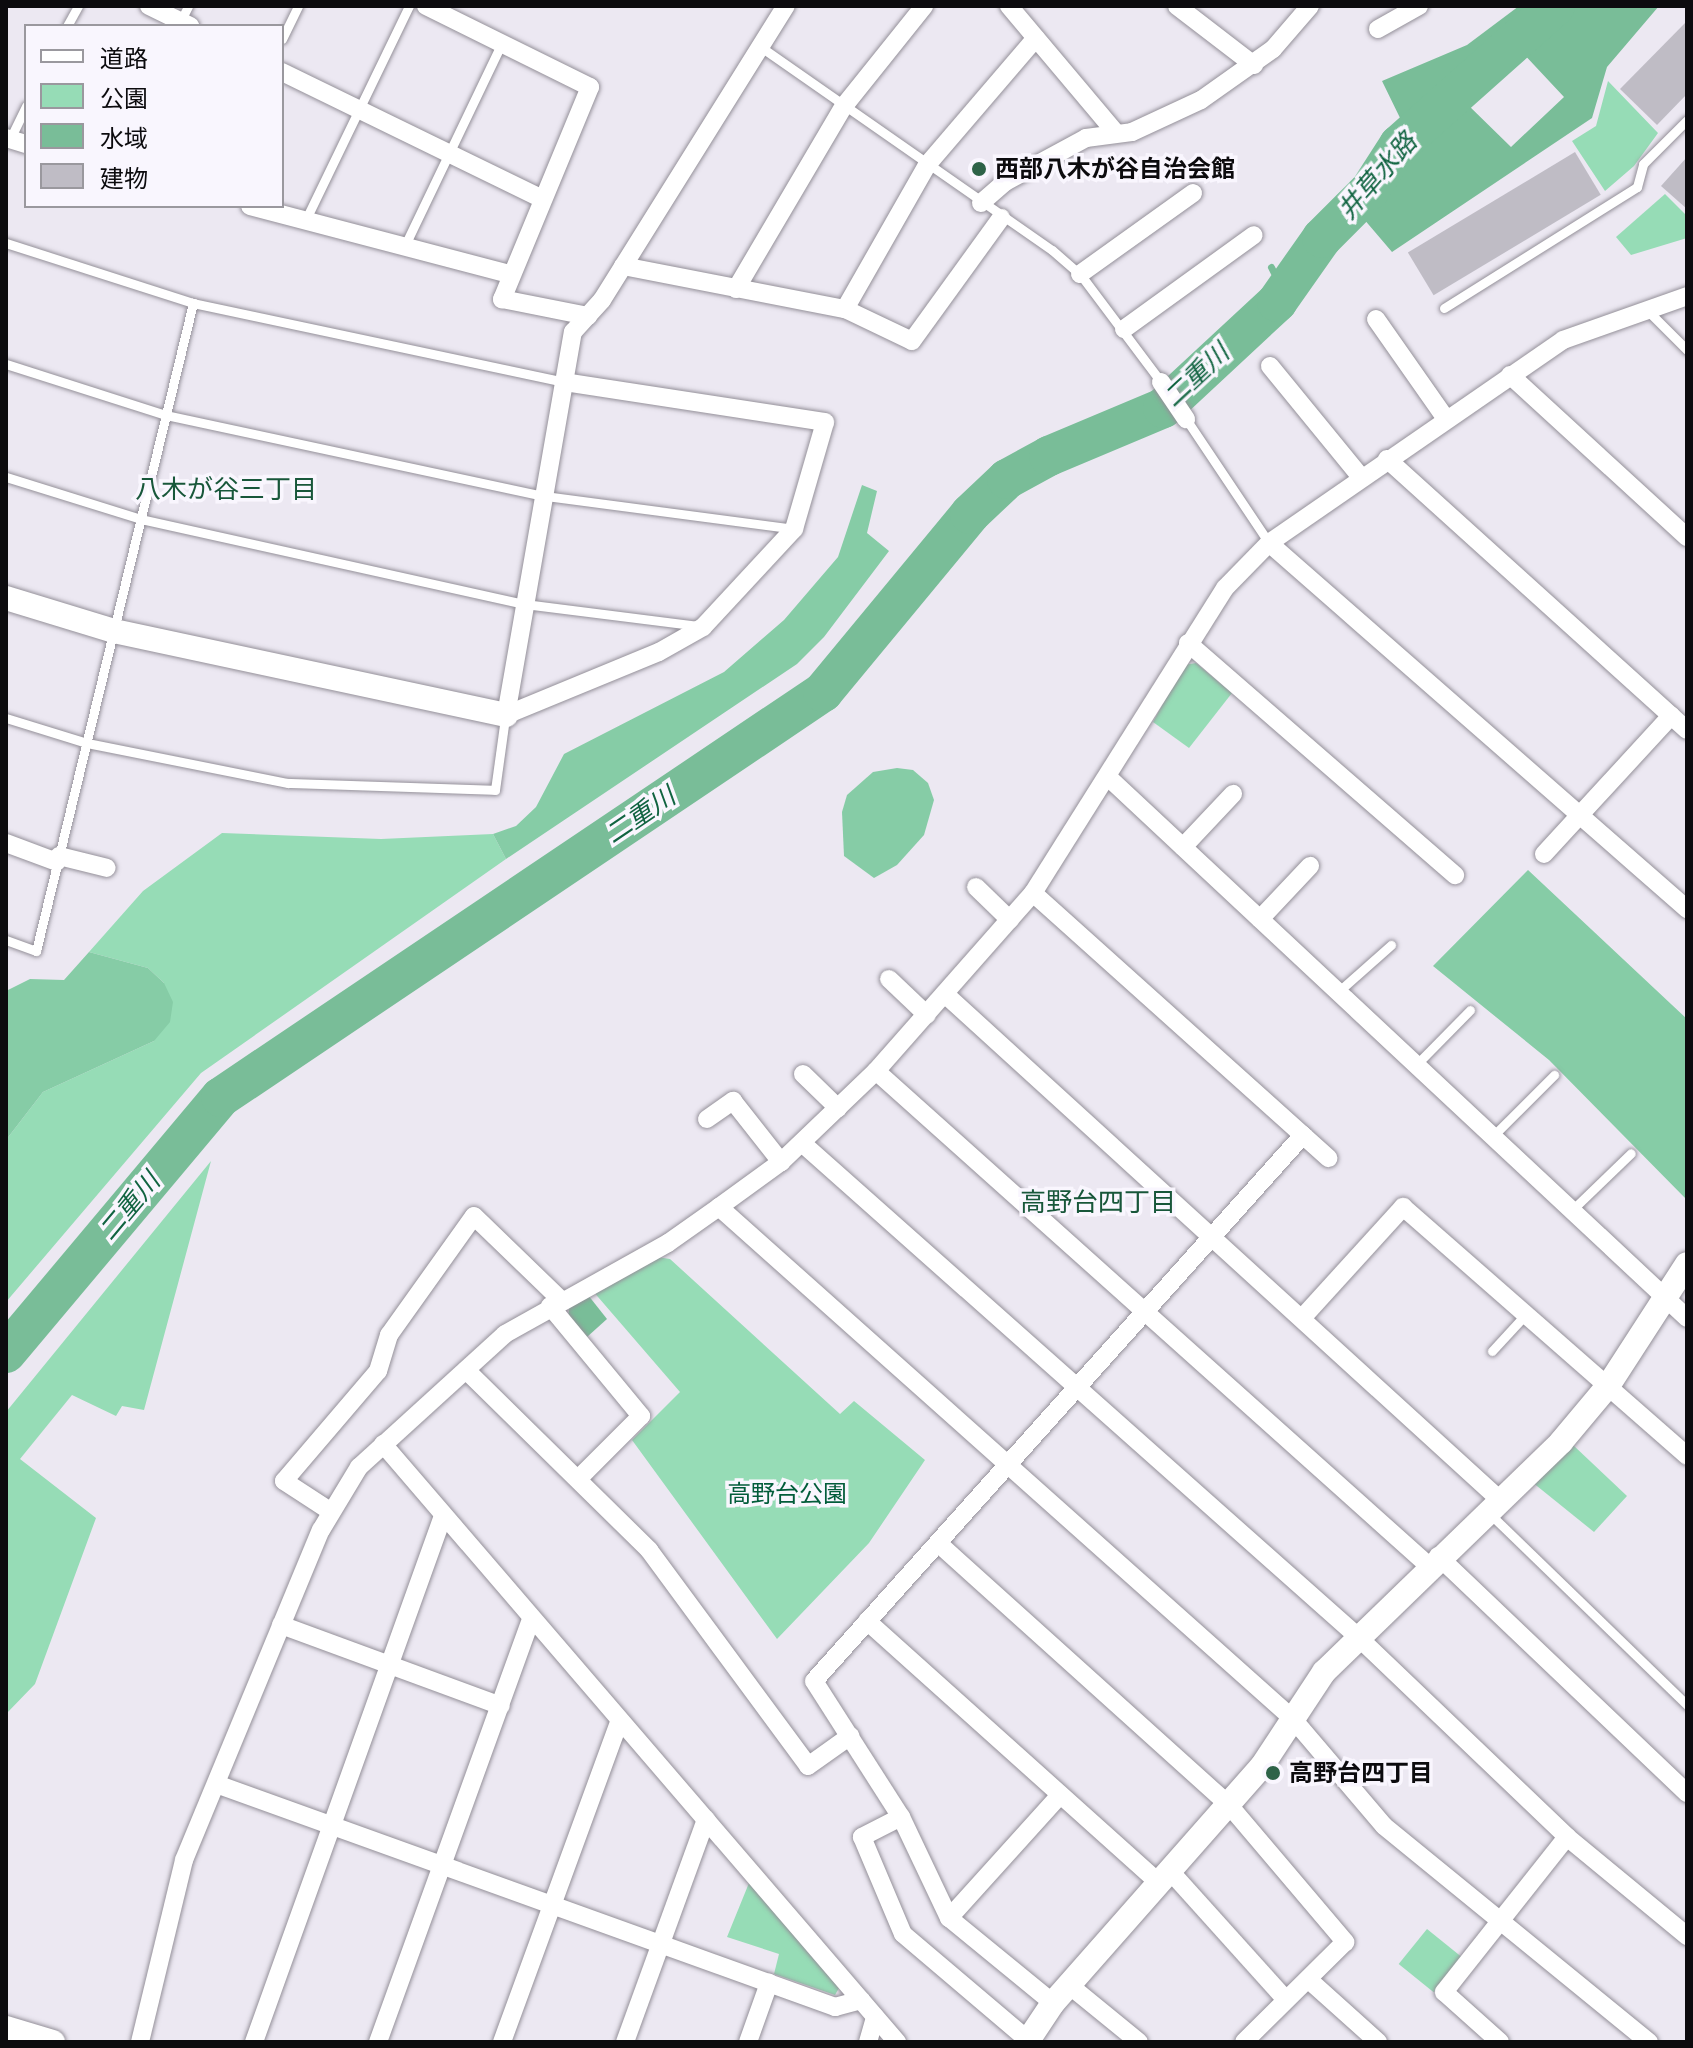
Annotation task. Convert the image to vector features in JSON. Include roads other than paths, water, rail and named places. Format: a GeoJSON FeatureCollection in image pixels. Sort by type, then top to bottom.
{"type":"FeatureCollection","features":[{"type":"Feature","properties":{"kind":"street"},"geometry":{"type":"LineString","coordinates":[[149,6],[184,20]]}},
{"type":"Feature","properties":{"kind":"street"},"geometry":{"type":"LineString","coordinates":[[426,6],[590,87],[509,274],[502,299],[588,316]]}},
{"type":"Feature","properties":{"kind":"street"},"geometry":{"type":"LineString","coordinates":[[736,289],[844,106],[924,6]]}},
{"type":"Feature","properties":{"kind":"street"},"geometry":{"type":"LineString","coordinates":[[1009,6],[1116,133]]}},
{"type":"Feature","properties":{"kind":"street"},"geometry":{"type":"LineString","coordinates":[[1177,6],[1254,65]]}},
{"type":"Feature","properties":{"kind":"street"},"geometry":{"type":"LineString","coordinates":[[981,203],[1005,182],[1073,145],[1168,117],[1254,65],[1310,6]]}},
{"type":"Feature","properties":{"kind":"street"},"geometry":{"type":"LineString","coordinates":[[1378,29],[1419,6]]}},
{"type":"Feature","properties":{"kind":"street"},"geometry":{"type":"LineString","coordinates":[[506,715],[573,332],[623,266],[782,8]]}},
{"type":"Feature","properties":{"kind":"street"},"geometry":{"type":"LineString","coordinates":[[845,309],[927,165],[1036,38]]}},
{"type":"Feature","properties":{"kind":"street"},"geometry":{"type":"LineString","coordinates":[[284,73],[542,199]]}},
{"type":"Feature","properties":{"kind":"street"},"geometry":{"type":"LineString","coordinates":[[1080,274],[1193,193]]}},
{"type":"Feature","properties":{"kind":"street"},"geometry":{"type":"LineString","coordinates":[[259,208],[406,243],[509,274]]}},
{"type":"Feature","properties":{"kind":"street"},"geometry":{"type":"LineString","coordinates":[[623,266],[845,309],[912,341],[1001,218]]}},
{"type":"Feature","properties":{"kind":"street"},"geometry":{"type":"LineString","coordinates":[[1124,329],[1254,235]]}},
{"type":"Feature","properties":{"kind":"street"},"geometry":{"type":"LineString","coordinates":[[140,2042],[184,1860],[219,1785],[237,1725],[330,1511],[359,1467],[505,1334],[555,1303],[668,1243],[719,1207],[781,1162],[876,1071],[1033,893],[1109,778],[1188,643],[1225,588],[1269,543],[1563,340],[1687,296]]}},
{"type":"Feature","properties":{"kind":"street"},"geometry":{"type":"LineString","coordinates":[[1376,319],[1446,419]]}},
{"type":"Feature","properties":{"kind":"street"},"geometry":{"type":"LineString","coordinates":[[1270,366],[1361,477]]}},
{"type":"Feature","properties":{"kind":"street"},"geometry":{"type":"LineString","coordinates":[[1510,375],[1687,537]]}},
{"type":"Feature","properties":{"kind":"street"},"geometry":{"type":"LineString","coordinates":[[6,598],[114,631],[506,715],[659,652],[703,627],[794,529],[825,422],[564,382]]}},
{"type":"Feature","properties":{"kind":"street"},"geometry":{"type":"LineString","coordinates":[[1161,382],[1186,419]]}},
{"type":"Feature","properties":{"kind":"street"},"geometry":{"type":"LineString","coordinates":[[1387,459],[1687,730]]}},
{"type":"Feature","properties":{"kind":"street"},"geometry":{"type":"LineString","coordinates":[[1269,543],[1687,909]]}},
{"type":"Feature","properties":{"kind":"street"},"geometry":{"type":"LineString","coordinates":[[1188,643],[1455,875]]}},
{"type":"Feature","properties":{"kind":"street"},"geometry":{"type":"LineString","coordinates":[[1544,854],[1671,716]]}},
{"type":"Feature","properties":{"kind":"street"},"geometry":{"type":"LineString","coordinates":[[1109,778],[1687,1318]]}},
{"type":"Feature","properties":{"kind":"street"},"geometry":{"type":"LineString","coordinates":[[1183,847],[1233,794]]}},
{"type":"Feature","properties":{"kind":"street"},"geometry":{"type":"LineString","coordinates":[[6,843],[58,859],[107,868]]}},
{"type":"Feature","properties":{"kind":"street"},"geometry":{"type":"LineString","coordinates":[[1260,919],[1310,866]]}},
{"type":"Feature","properties":{"kind":"street"},"geometry":{"type":"LineString","coordinates":[[976,887],[1010,920]]}},
{"type":"Feature","properties":{"kind":"street"},"geometry":{"type":"LineString","coordinates":[[1033,893],[1328,1158]]}},
{"type":"Feature","properties":{"kind":"street"},"geometry":{"type":"LineString","coordinates":[[889,979],[927,1015]]}},
{"type":"Feature","properties":{"kind":"street"},"geometry":{"type":"LineString","coordinates":[[946,995],[1303,1317],[1493,1505]]}},
{"type":"Feature","properties":{"kind":"street"},"geometry":{"type":"LineString","coordinates":[[876,1071],[1145,1312],[1433,1561],[1687,1793]]}},
{"type":"Feature","properties":{"kind":"street"},"geometry":{"type":"LineString","coordinates":[[803,1074],[838,1108]]}},
{"type":"Feature","properties":{"kind":"street"},"geometry":{"type":"LineString","coordinates":[[707,1119],[733,1101],[781,1162]]}},
{"type":"Feature","properties":{"kind":"street"},"geometry":{"type":"LineString","coordinates":[[1139,2042],[1061,1994],[949,1918],[901,1817],[814,1681],[1303,1135]]}},
{"type":"Feature","properties":{"kind":"street"},"geometry":{"type":"LineString","coordinates":[[802,1143],[1357,1636],[1567,1837],[1687,1936]]}},
{"type":"Feature","properties":{"kind":"street"},"geometry":{"type":"LineString","coordinates":[[719,1207],[1293,1719],[1384,1826],[1649,2042]]}},
{"type":"Feature","properties":{"kind":"street"},"geometry":{"type":"LineString","coordinates":[[1303,1317],[1403,1207],[1687,1456]]}},
{"type":"Feature","properties":{"kind":"street"},"geometry":{"type":"LineString","coordinates":[[330,1511],[284,1481],[378,1371],[389,1335],[474,1216],[555,1303],[641,1416],[580,1477]]}},
{"type":"Feature","properties":{"kind":"street"},"geometry":{"type":"LineString","coordinates":[[901,1817],[862,1837],[903,1934],[1027,2041],[1061,1994],[1229,1805],[1357,1636],[1561,1442],[1608,1386],[1687,1264]]}},
{"type":"Feature","properties":{"kind":"street"},"geometry":{"type":"LineString","coordinates":[[466,1370],[580,1477],[649,1550],[808,1766],[850,1736]]}},
{"type":"Feature","properties":{"kind":"street"},"geometry":{"type":"LineString","coordinates":[[383,1444],[531,1620],[897,2042]]}},
{"type":"Feature","properties":{"kind":"street"},"geometry":{"type":"LineString","coordinates":[[254,2042],[331,1825],[393,1666],[443,1516]]}},
{"type":"Feature","properties":{"kind":"street"},"geometry":{"type":"LineString","coordinates":[[938,1543],[1229,1805],[1345,1942],[1244,2042]]}},
{"type":"Feature","properties":{"kind":"street"},"geometry":{"type":"LineString","coordinates":[[378,2042],[531,1620]]}},
{"type":"Feature","properties":{"kind":"street"},"geometry":{"type":"LineString","coordinates":[[867,1621],[1060,1795],[1165,1877],[1286,2000]]}},
{"type":"Feature","properties":{"kind":"street"},"geometry":{"type":"LineString","coordinates":[[281,1625],[501,1706]]}},
{"type":"Feature","properties":{"kind":"street"},"geometry":{"type":"LineString","coordinates":[[502,2042],[619,1722]]}},
{"type":"Feature","properties":{"kind":"street"},"geometry":{"type":"LineString","coordinates":[[219,1785],[835,2007],[861,2000]]}},
{"type":"Feature","properties":{"kind":"street"},"geometry":{"type":"LineString","coordinates":[[949,1918],[1060,1795]]}},
{"type":"Feature","properties":{"kind":"street"},"geometry":{"type":"LineString","coordinates":[[625,2042],[706,1819]]}},
{"type":"Feature","properties":{"kind":"street"},"geometry":{"type":"LineString","coordinates":[[1500,2042],[1444,1992],[1567,1837]]}},
{"type":"Feature","properties":{"kind":"street"},"geometry":{"type":"LineString","coordinates":[[1309,1980],[1378,2042]]}},
{"type":"Feature","properties":{"kind":"street"},"geometry":{"type":"LineString","coordinates":[[748,2042],[769,1983]]}},
{"type":"Feature","properties":{"kind":"street"},"geometry":{"type":"LineString","coordinates":[[868,2042],[875,2017]]}},
{"type":"Feature","properties":{"kind":"street"},"geometry":{"type":"LineString","coordinates":[[6,2028],[53,2042]]}},
{"type":"Feature","properties":{"kind":"lane"},"geometry":{"type":"LineString","coordinates":[[68,24],[78,6]]}},
{"type":"Feature","properties":{"kind":"lane"},"geometry":{"type":"LineString","coordinates":[[284,35],[298,6]]}},
{"type":"Feature","properties":{"kind":"lane"},"geometry":{"type":"LineString","coordinates":[[306,219],[409,6]]}},
{"type":"Feature","properties":{"kind":"lane"},"geometry":{"type":"LineString","coordinates":[[406,243],[502,43]]}},
{"type":"Feature","properties":{"kind":"lane"},"geometry":{"type":"LineString","coordinates":[[758,45],[1001,218],[1052,250],[1080,274],[1161,382]]}},
{"type":"Feature","properties":{"kind":"lane"},"geometry":{"type":"LineString","coordinates":[[14,140],[24,112]]}},
{"type":"Feature","properties":{"kind":"lane"},"geometry":{"type":"LineString","coordinates":[[1444,308],[1637,187],[1643,164],[1685,126]]}},
{"type":"Feature","properties":{"kind":"lane"},"geometry":{"type":"LineString","coordinates":[[6,243],[193,303],[564,382]]}},
{"type":"Feature","properties":{"kind":"lane"},"geometry":{"type":"LineString","coordinates":[[6,940],[36,951],[193,303]]}},
{"type":"Feature","properties":{"kind":"lane"},"geometry":{"type":"LineString","coordinates":[[1647,310],[1687,350]]}},
{"type":"Feature","properties":{"kind":"lane"},"geometry":{"type":"LineString","coordinates":[[6,364],[166,415],[545,496],[794,529]]}},
{"type":"Feature","properties":{"kind":"lane"},"geometry":{"type":"LineString","coordinates":[[1186,419],[1269,543]]}},
{"type":"Feature","properties":{"kind":"lane"},"geometry":{"type":"LineString","coordinates":[[6,477],[141,519],[525,604],[703,627]]}},
{"type":"Feature","properties":{"kind":"lane"},"geometry":{"type":"LineString","coordinates":[[6,718],[87,743],[288,783],[495,790],[506,715]]}},
{"type":"Feature","properties":{"kind":"lane"},"geometry":{"type":"LineString","coordinates":[[1338,992],[1391,945]]}},
{"type":"Feature","properties":{"kind":"lane"},"geometry":{"type":"LineString","coordinates":[[1416,1065],[1470,1010]]}},
{"type":"Feature","properties":{"kind":"lane"},"geometry":{"type":"LineString","coordinates":[[1492,1137],[1554,1075]]}},
{"type":"Feature","properties":{"kind":"lane"},"geometry":{"type":"LineString","coordinates":[[1571,1211],[1631,1153]]}},
{"type":"Feature","properties":{"kind":"lane"},"geometry":{"type":"LineString","coordinates":[[1492,1351],[1526,1314]]}},
{"type":"Feature","properties":{"kind":"lane"},"geometry":{"type":"LineString","coordinates":[[1493,1505],[1687,1705]]}},
{"type":"Feature","properties":{"kind":"water"},"geometry":{"type":"Polygon","coordinates":[[[1519,6],[1531,6],[1402,122],[1382,81],[1467,45],[1519,6]]]}},
{"type":"Feature","properties":{"kind":"water"},"geometry":{"type":"Polygon","coordinates":[[[1575,6],[1659,6],[1607,67],[1592,118],[1392,252],[1363,218],[1409,158],[1465,102],[1511,147],[1564,97],[1522,52],[1575,6]]]}},
{"type":"Feature","properties":{"kind":"water"},"geometry":{"type":"Polygon","coordinates":[[[588,1295],[607,1319],[587,1337],[568,1317],[570,1303],[588,1295]]]}},
{"type":"Feature","properties":{"kind":"waterway","name":"二重川"},"geometry":{"type":"LineString","coordinates":[[6,1353],[221,1097],[823,692],[970,514],[1007,479],[1049,456],[1163,408],[1277,302],[1322,238],[1370,190],[1399,145],[1555,6]]}},
{"type":"Feature","properties":{"kind":"waterway"},"geometry":{"type":"LineString","coordinates":[[1271,267],[1284,293]]}},
{"type":"Feature","properties":{"kind":"place","name":"西部八木が谷自治会館"},"geometry":{"type":"Point","coordinates":[979,169]}},
{"type":"Feature","properties":{"kind":"place","name":"高野台四丁目"},"geometry":{"type":"Point","coordinates":[1273,1773]}},
{"type":"Feature","properties":{"kind":"district","name":"八木が谷三丁目"},"geometry":{"type":"Point","coordinates":[226,489]}},
{"type":"Feature","properties":{"kind":"district","name":"高野台四丁目"},"geometry":{"type":"Point","coordinates":[1098,1202]}},
{"type":"Feature","properties":{"kind":"water label","name":"井草水路"},"geometry":{"type":"Point","coordinates":[1377,176]}},
{"type":"Feature","properties":{"kind":"park label","name":"高野台公園"},"geometry":{"type":"Point","coordinates":[787,1494]}}]}
